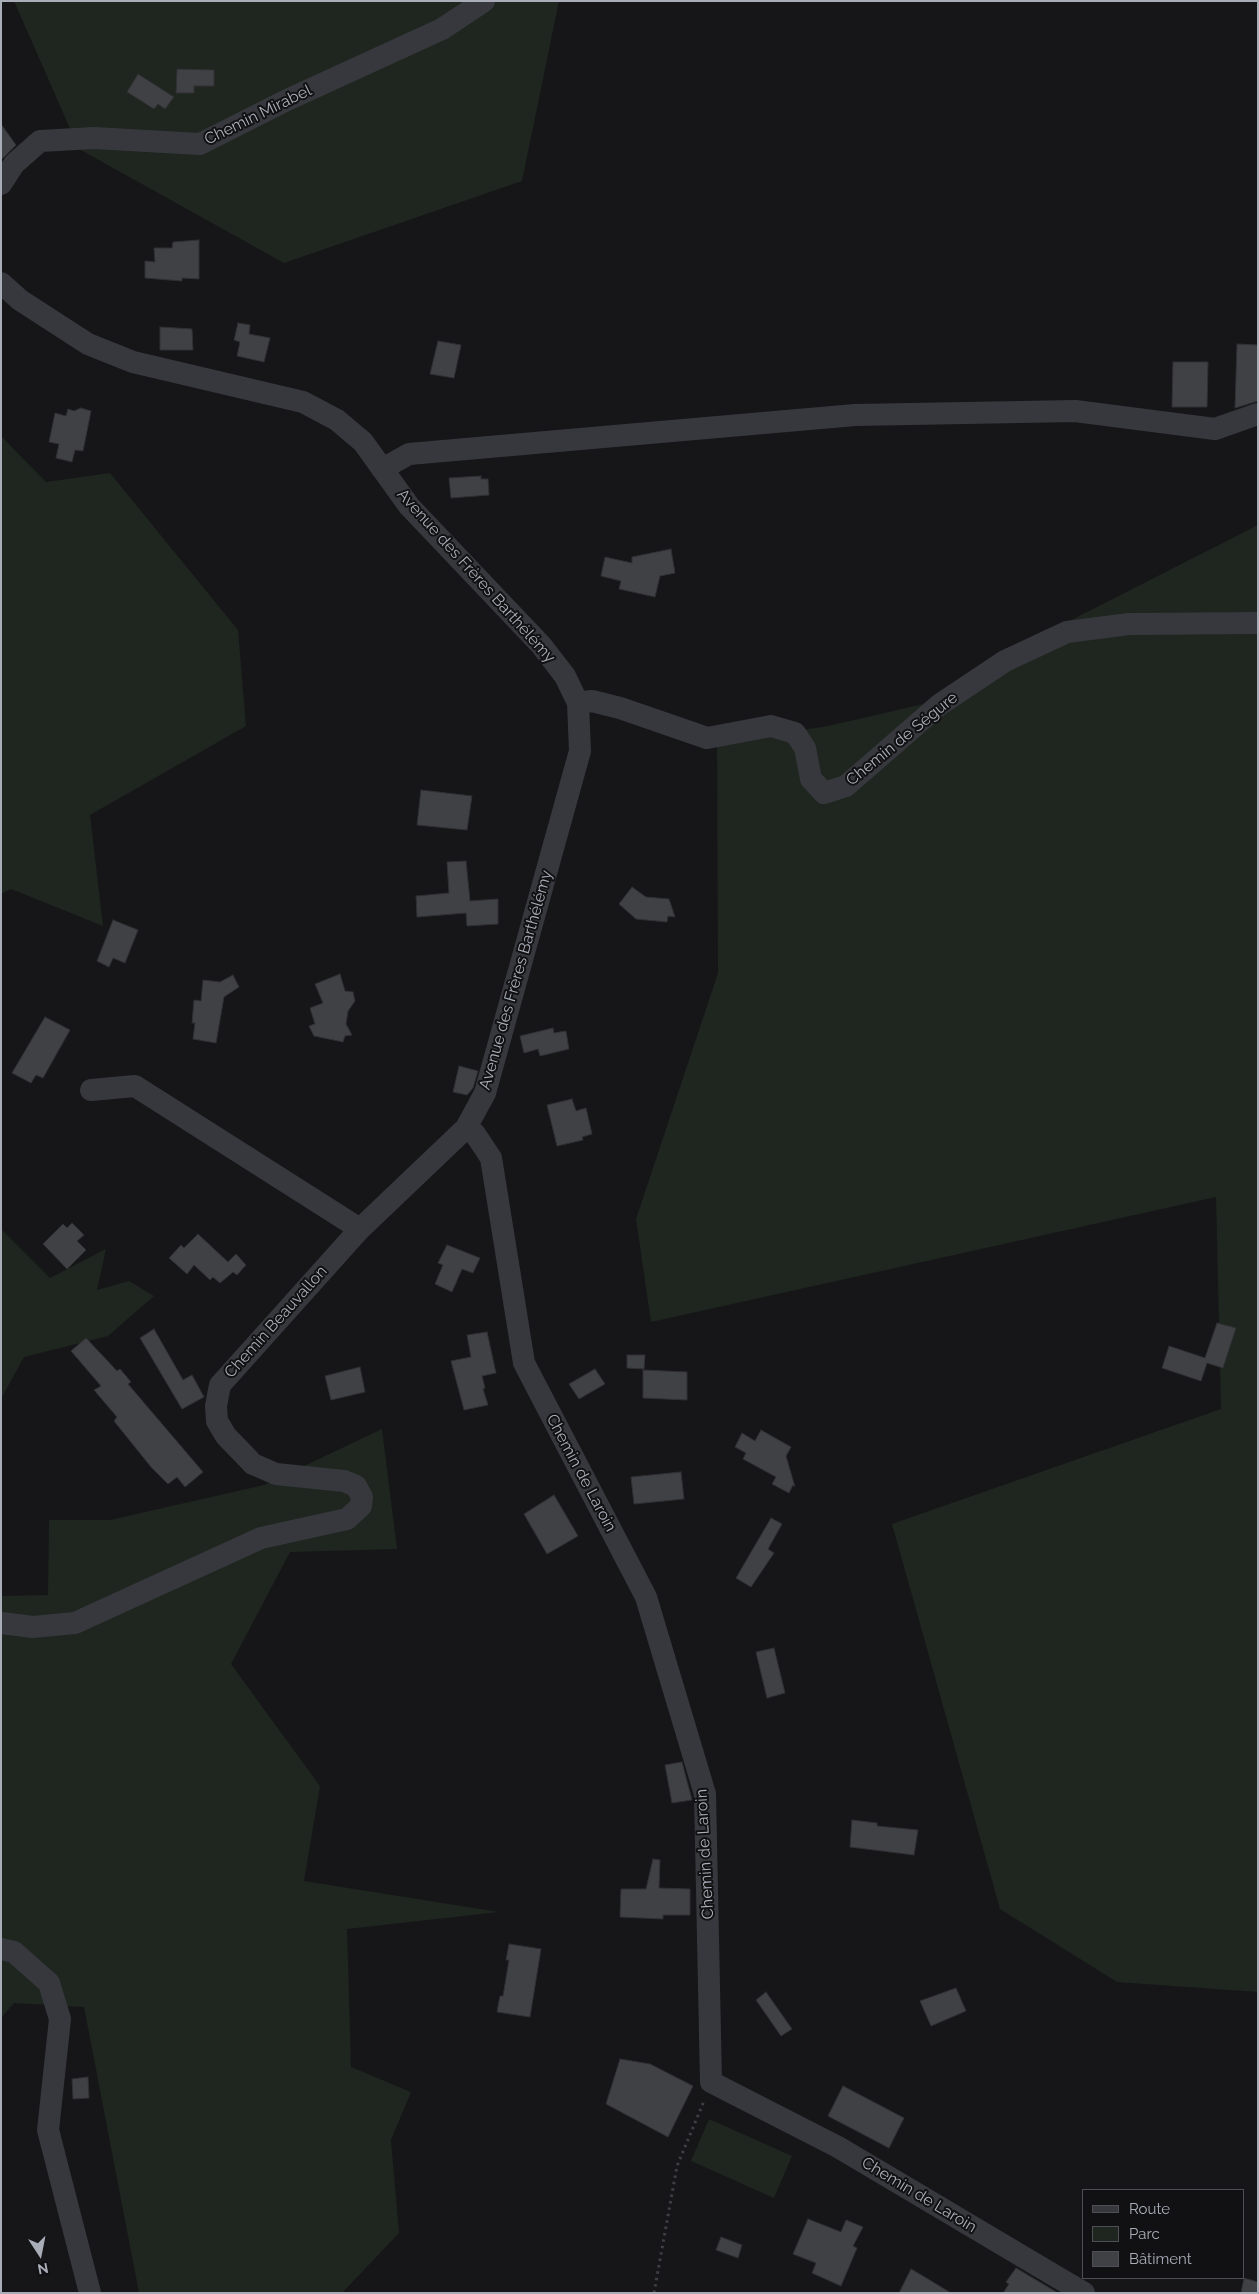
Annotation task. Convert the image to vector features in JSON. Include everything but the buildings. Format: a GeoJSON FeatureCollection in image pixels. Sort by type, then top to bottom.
{"type":"FeatureCollection","features":[{"type":"Feature","properties":{"kind":"street","name":"Chemin Mirabel"},"geometry":{"type":"LineString","coordinates":[[1,184],[14,164],[40,141],[94,138],[200,144],[287,100],[442,29],[484,1]]}},
{"type":"Feature","properties":{"kind":"street","name":"Avenue des Frères Barthélémy"},"geometry":{"type":"LineString","coordinates":[[1,283],[20,300],[54,323],[97,348],[133,362],[303,402],[337,420],[363,442],[409,506],[542,645],[565,676],[578,703],[580,752],[485,1093],[466,1128]]}},
{"type":"Feature","properties":{"kind":"street"},"geometry":{"type":"LineString","coordinates":[[382,469],[409,454],[854,414],[1076,411],[1215,429],[1258,414]]}},
{"type":"Feature","properties":{"kind":"street","name":"Chemin de Ségure"},"geometry":{"type":"LineString","coordinates":[[578,703],[592,701],[620,708],[707,738],[771,726],[795,734],[805,748],[811,779],[824,793],[846,786],[939,705],[1005,661],[1066,632],[1129,624],[1258,623]]}},
{"type":"Feature","properties":{"kind":"street"},"geometry":{"type":"LineString","coordinates":[[91,1090],[135,1086],[360,1229]]}},
{"type":"Feature","properties":{"kind":"street","name":"Chemin Beauvallon"},"geometry":{"type":"LineString","coordinates":[[1,1624],[34,1627],[75,1624],[261,1538],[347,1519],[360,1506],[362,1497],[356,1486],[344,1481],[276,1474],[253,1464],[226,1436],[217,1421],[216,1406],[220,1385],[360,1229],[466,1128]]}},
{"type":"Feature","properties":{"kind":"street","name":"Chemin de Laroin"},"geometry":{"type":"LineString","coordinates":[[466,1128],[475,1134],[491,1158],[524,1363],[646,1598],[705,1794],[711,2082],[838,2147],[1084,2293]]}},
{"type":"Feature","properties":{"kind":"street"},"geometry":{"type":"LineString","coordinates":[[1,1949],[14,1952],[49,1983],[60,2019],[48,2130],[90,2293]]}},
{"type":"Feature","properties":{"kind":"path"},"geometry":{"type":"LineString","coordinates":[[654,2293],[676,2166],[711,2082]]}},
{"type":"Feature","properties":{"kind":"green space"},"geometry":{"type":"Polygon","coordinates":[[[14,1],[559,1],[522,181],[284,263],[79,149],[14,1]]]}},
{"type":"Feature","properties":{"kind":"green space"},"geometry":{"type":"Polygon","coordinates":[[[1,436],[46,482],[110,473],[238,630],[246,726],[90,815],[103,926],[11,889],[1,894],[1,436]]]}},
{"type":"Feature","properties":{"kind":"green space"},"geometry":{"type":"Polygon","coordinates":[[[1258,525],[1258,1992],[1117,1982],[1000,1909],[892,1524],[1221,1409],[1216,1197],[651,1322],[636,1219],[718,973],[717,743],[828,726],[945,699],[1040,636],[1258,525]]]}},
{"type":"Feature","properties":{"kind":"green space"},"geometry":{"type":"Polygon","coordinates":[[[1,1229],[50,1278],[106,1249],[97,1290],[129,1281],[154,1296],[108,1336],[24,1357],[1,1399],[1,1229]]]}},
{"type":"Feature","properties":{"kind":"green space"},"geometry":{"type":"Polygon","coordinates":[[[382,1429],[397,1549],[290,1552],[231,1664],[320,1786],[304,1881],[499,1912],[347,1929],[351,2067],[411,2092],[391,2140],[399,2233],[342,2293],[139,2293],[84,2007],[14,2003],[1,2018],[1,1596],[48,1595],[49,1520],[110,1520],[264,1485],[382,1429]]]}},
{"type":"Feature","properties":{"kind":"green space"},"geometry":{"type":"Polygon","coordinates":[[[709,2119],[792,2156],[774,2198],[691,2161],[709,2119]]]}}]}
